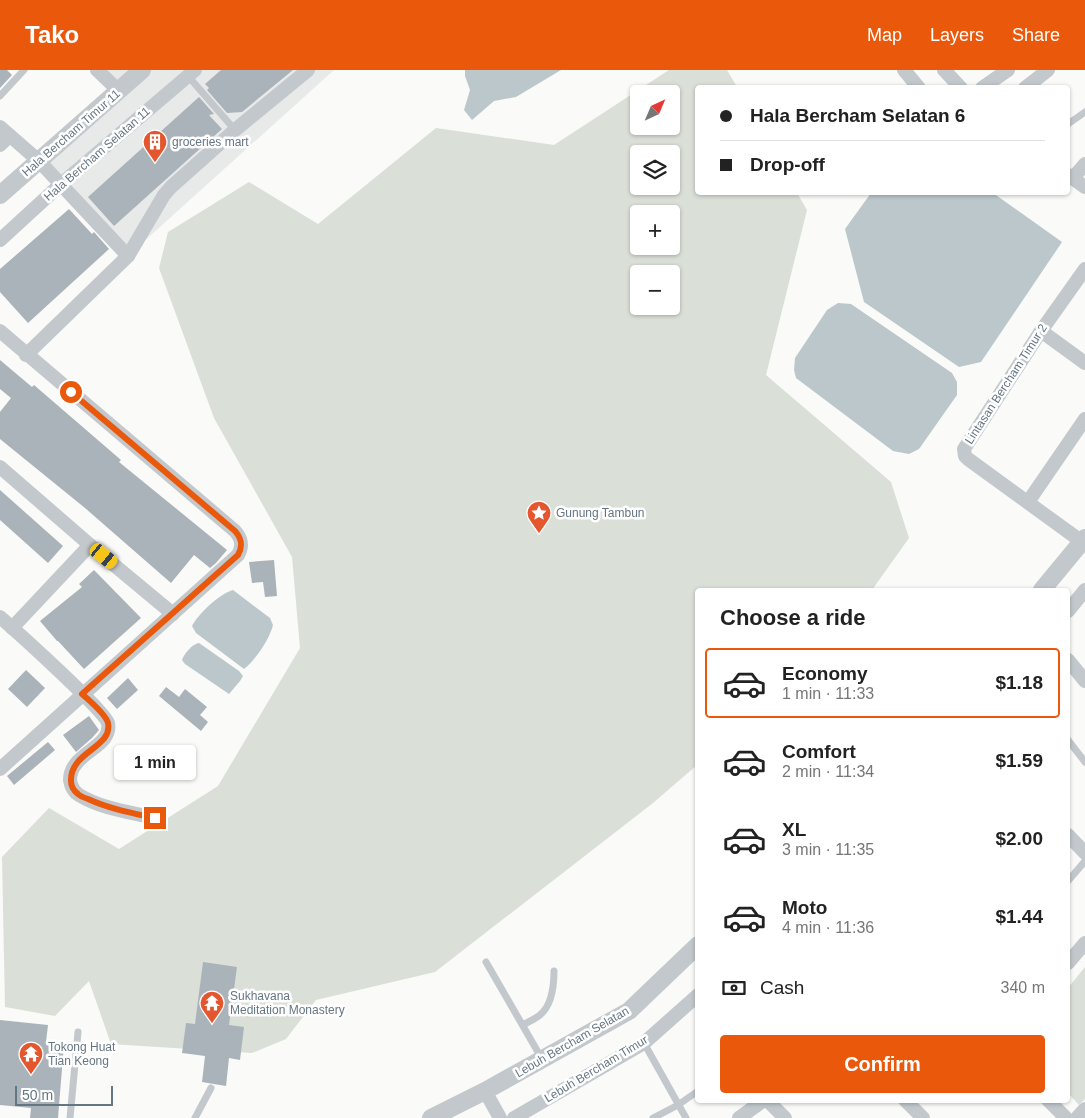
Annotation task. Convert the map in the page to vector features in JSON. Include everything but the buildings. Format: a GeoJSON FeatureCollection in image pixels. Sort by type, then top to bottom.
{"type":"FeatureCollection","features":[{"type":"Feature","properties":{"kind":"street"},"geometry":{"type":"LineString","coordinates":[[97,70],[118,91]]}},
{"type":"Feature","properties":{"kind":"street","name":"Hala Bercham Timur 11"},"geometry":{"type":"LineString","coordinates":[[0,195],[142,70]]}},
{"type":"Feature","properties":{"kind":"street"},"geometry":{"type":"LineString","coordinates":[[26,355],[128,256],[164,195],[171,187],[235,130],[308,70]]}},
{"type":"Feature","properties":{"kind":"street"},"geometry":{"type":"LineString","coordinates":[[904,70],[916,85]]}},
{"type":"Feature","properties":{"kind":"street"},"geometry":{"type":"LineString","coordinates":[[944,70],[958,85]]}},
{"type":"Feature","properties":{"kind":"street"},"geometry":{"type":"LineString","coordinates":[[986,85],[1008,70]]}},
{"type":"Feature","properties":{"kind":"street"},"geometry":{"type":"LineString","coordinates":[[1029,85],[1048,70]]}},
{"type":"Feature","properties":{"kind":"street","name":"Hala Bercham Selatan 11"},"geometry":{"type":"LineString","coordinates":[[0,240],[60,185],[191,73]]}},
{"type":"Feature","properties":{"kind":"street"},"geometry":{"type":"LineString","coordinates":[[3,136],[39,161],[128,256]]}},
{"type":"Feature","properties":{"kind":"street"},"geometry":{"type":"LineString","coordinates":[[1085,164],[1070,176],[1085,187]]}},
{"type":"Feature","properties":{"kind":"street","name":"Lintasan Bercham Timur 2"},"geometry":{"type":"LineString","coordinates":[[1084,541],[968,459],[965,456],[964,449],[1041,331],[1085,269]]}},
{"type":"Feature","properties":{"kind":"street"},"geometry":{"type":"LineString","coordinates":[[0,331],[235,531],[242,543],[238,555],[0,769]]}},
{"type":"Feature","properties":{"kind":"street"},"geometry":{"type":"LineString","coordinates":[[1041,331],[1085,363]]}},
{"type":"Feature","properties":{"kind":"street"},"geometry":{"type":"LineString","coordinates":[[1028,502],[1085,419]]}},
{"type":"Feature","properties":{"kind":"street"},"geometry":{"type":"LineString","coordinates":[[0,468],[173,614]]}},
{"type":"Feature","properties":{"kind":"street"},"geometry":{"type":"LineString","coordinates":[[1044,588],[1084,541]]}},
{"type":"Feature","properties":{"kind":"street"},"geometry":{"type":"LineString","coordinates":[[12,628],[90,545]]}},
{"type":"Feature","properties":{"kind":"street"},"geometry":{"type":"LineString","coordinates":[[1070,609],[1085,590]]}},
{"type":"Feature","properties":{"kind":"street"},"geometry":{"type":"LineString","coordinates":[[0,617],[92,703],[108,722],[108,731],[105,739],[76,762],[70,773],[71,785],[78,794],[104,806],[155,818]]}},
{"type":"Feature","properties":{"kind":"street"},"geometry":{"type":"LineString","coordinates":[[1070,662],[1085,681]]}},
{"type":"Feature","properties":{"kind":"street"},"geometry":{"type":"LineString","coordinates":[[1070,837],[1085,853]]}},
{"type":"Feature","properties":{"kind":"street"},"geometry":{"type":"LineString","coordinates":[[1070,961],[1085,943]]}},
{"type":"Feature","properties":{"kind":"street","name":"Lebuh Bercham Selatan"},"geometry":{"type":"LineString","coordinates":[[431,1118],[485,1091],[629,1011],[695,948]]}},
{"type":"Feature","properties":{"kind":"street","name":"Lebuh Bercham Timur"},"geometry":{"type":"LineString","coordinates":[[514,1118],[644,1043],[695,998]]}},
{"type":"Feature","properties":{"kind":"street"},"geometry":{"type":"LineString","coordinates":[[485,1091],[500,1118]]}},
{"type":"Feature","properties":{"kind":"street"},"geometry":{"type":"LineString","coordinates":[[739,1118],[762,1103]]}},
{"type":"Feature","properties":{"kind":"street"},"geometry":{"type":"LineString","coordinates":[[769,1103],[785,1118]]}},
{"type":"Feature","properties":{"kind":"street"},"geometry":{"type":"LineString","coordinates":[[908,1103],[923,1118]]}},
{"type":"Feature","properties":{"kind":"street"},"geometry":{"type":"LineString","coordinates":[[1051,1103],[1066,1118]]}},
{"type":"Feature","properties":{"kind":"street"},"geometry":{"type":"LineString","coordinates":[[1076,1118],[1085,1109]]}},
{"type":"Feature","properties":{"kind":"lane"},"geometry":{"type":"LineString","coordinates":[[0,96],[24,70]]}},
{"type":"Feature","properties":{"kind":"lane"},"geometry":{"type":"LineString","coordinates":[[191,73],[235,130]]}},
{"type":"Feature","properties":{"kind":"lane"},"geometry":{"type":"LineString","coordinates":[[1070,123],[1085,112]]}},
{"type":"Feature","properties":{"kind":"lane"},"geometry":{"type":"LineString","coordinates":[[1070,743],[1085,762]]}},
{"type":"Feature","properties":{"kind":"lane"},"geometry":{"type":"LineString","coordinates":[[1070,879],[1085,861]]}},
{"type":"Feature","properties":{"kind":"lane"},"geometry":{"type":"LineString","coordinates":[[486,962],[542,1060]]}},
{"type":"Feature","properties":{"kind":"lane"},"geometry":{"type":"LineString","coordinates":[[522,1025],[541,1014],[546,1007],[552,992],[554,971]]}},
{"type":"Feature","properties":{"kind":"lane"},"geometry":{"type":"LineString","coordinates":[[70,1118],[78,1032]]}},
{"type":"Feature","properties":{"kind":"lane"},"geometry":{"type":"LineString","coordinates":[[644,1043],[686,1118]]}},
{"type":"Feature","properties":{"kind":"lane"},"geometry":{"type":"LineString","coordinates":[[195,1118],[211,1088]]}},
{"type":"Feature","properties":{"kind":"lane"},"geometry":{"type":"LineString","coordinates":[[654,1118],[678,1105],[695,1092]]}},
{"type":"Feature","properties":{"kind":"shaded area"},"geometry":{"type":"Polygon","coordinates":[[[96,70],[334,70],[130,254],[40,162],[118,91],[96,70]]]}},
{"type":"Feature","properties":{"kind":"shaded area"},"geometry":{"type":"Polygon","coordinates":[[[465,70],[561,70],[516,97],[494,101],[472,120],[464,110],[470,90],[465,70]]]}},
{"type":"Feature","properties":{"kind":"shaded area","name":"Gunung Tambun"},"geometry":{"type":"Polygon","coordinates":[[[669,70],[727,70],[736,85],[695,85],[695,195],[798,195],[807,210],[766,375],[891,482],[909,538],[873,588],[695,588],[695,767],[653,803],[435,972],[316,1000],[286,1039],[252,1053],[111,1044],[89,981],[55,1016],[5,1007],[2,857],[49,808],[119,849],[218,786],[300,648],[292,557],[214,418],[159,268],[168,232],[249,182],[318,224],[436,128],[554,145],[630,95],[630,135],[680,135],[680,85],[646,85],[669,70]]]}},
{"type":"Feature","properties":{"kind":"shaded area"},"geometry":{"type":"Polygon","coordinates":[[[870,195],[996,195],[1062,242],[981,362],[959,367],[864,302],[845,229],[870,195]]]}},
{"type":"Feature","properties":{"kind":"shaded area"},"geometry":{"type":"Polygon","coordinates":[[[838,303],[851,304],[952,373],[957,382],[957,395],[919,449],[909,454],[893,451],[796,378],[794,370],[795,358],[827,310],[838,303]]]}},
{"type":"Feature","properties":{"kind":"shaded area"},"geometry":{"type":"Polygon","coordinates":[[[233,590],[270,618],[273,625],[262,649],[244,669],[196,633],[192,626],[210,605],[227,592],[233,590]]]}},
{"type":"Feature","properties":{"kind":"shaded area"},"geometry":{"type":"Polygon","coordinates":[[[199,643],[239,671],[243,676],[229,694],[182,660],[194,645],[199,643]]]}},
{"type":"Feature","properties":{"kind":"shaded area"},"geometry":{"type":"Polygon","coordinates":[[[1085,967],[1085,1099],[1079,1105],[1070,1095],[1070,986],[1085,967]]]}},
{"type":"Feature","properties":{"kind":"place","name":"groceries mart"},"geometry":{"type":"Point","coordinates":[155,163]}},
{"type":"Feature","properties":{"kind":"place","name":"Gunung Tambun"},"geometry":{"type":"Point","coordinates":[539,534]}},
{"type":"Feature","properties":{"kind":"place","name":"Sukhavana Meditation Monastery"},"geometry":{"type":"Point","coordinates":[212,1024]}},
{"type":"Feature","properties":{"kind":"place","name":"Tokong Huat Tian Keong"},"geometry":{"type":"Point","coordinates":[31,1075]}},
{"type":"Feature","properties":{"kind":"route"},"geometry":{"type":"LineString","coordinates":[[71,392],[235,531],[242,543],[238,555],[82,694],[108,722],[108,731],[105,739],[76,762],[70,773],[71,785],[78,794],[104,806],[155,818]]}}]}
